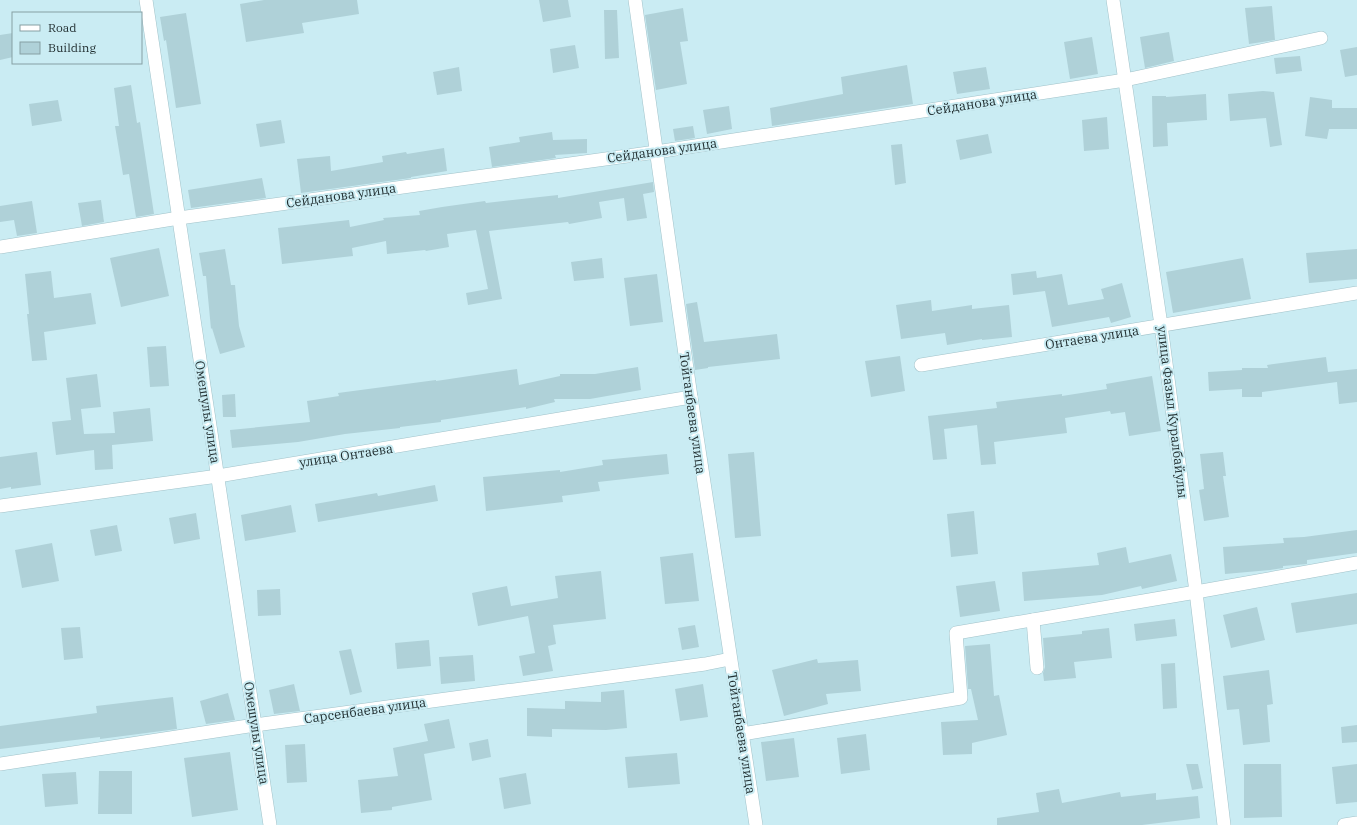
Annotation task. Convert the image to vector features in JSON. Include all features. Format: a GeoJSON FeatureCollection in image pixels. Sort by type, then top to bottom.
{"type":"FeatureCollection","features":[{"type":"Feature","properties":{"kind":"street","name":"Омешулы улица"},"geometry":{"type":"LineString","coordinates":[[146,0],[270,825]]}},
{"type":"Feature","properties":{"kind":"street","name":"Тойганбаева улица"},"geometry":{"type":"LineString","coordinates":[[635,0],[690,398],[756,825]]}},
{"type":"Feature","properties":{"kind":"street","name":"улица Фазыл Куралбайулы"},"geometry":{"type":"LineString","coordinates":[[1113,0],[1162,325],[1224,825]]}},
{"type":"Feature","properties":{"kind":"street","name":"Сейданова улица"},"geometry":{"type":"LineString","coordinates":[[0,247],[179,218],[656,152],[1125,80],[1322,38]]}},
{"type":"Feature","properties":{"kind":"street","name":"Онтаева улица"},"geometry":{"type":"LineString","coordinates":[[921,365],[1357,293]]}},
{"type":"Feature","properties":{"kind":"street","name":"улица Онтаева"},"geometry":{"type":"LineString","coordinates":[[0,506],[218,476],[690,398]]}},
{"type":"Feature","properties":{"kind":"street"},"geometry":{"type":"LineString","coordinates":[[742,734],[961,698],[956,633],[1357,563]]}},
{"type":"Feature","properties":{"kind":"street"},"geometry":{"type":"LineString","coordinates":[[1032,620],[1036,668]]}},
{"type":"Feature","properties":{"kind":"street","name":"Сарсенбаева улица"},"geometry":{"type":"LineString","coordinates":[[0,764],[255,725],[705,664],[730,659]]}},
{"type":"Feature","properties":{"kind":"street"},"geometry":{"type":"LineString","coordinates":[[1344,825],[1357,823]]}},
{"type":"Feature","properties":{"kind":"building"},"geometry":{"type":"Polygon","coordinates":[[[264,0],[357,0],[359,14],[302,23],[304,33],[246,42],[240,4],[264,0]]]}},
{"type":"Feature","properties":{"kind":"building"},"geometry":{"type":"Polygon","coordinates":[[[539,0],[568,0],[571,17],[543,22],[539,0]]]}},
{"type":"Feature","properties":{"kind":"building"},"geometry":{"type":"Polygon","coordinates":[[[1272,6],[1275,40],[1249,44],[1245,8],[1272,6]]]}},
{"type":"Feature","properties":{"kind":"building"},"geometry":{"type":"Polygon","coordinates":[[[683,8],[688,41],[680,42],[687,84],[656,90],[645,15],[683,8]]]}},
{"type":"Feature","properties":{"kind":"building"},"geometry":{"type":"Polygon","coordinates":[[[604,10],[617,10],[619,58],[605,59],[604,10]]]}},
{"type":"Feature","properties":{"kind":"building"},"geometry":{"type":"Polygon","coordinates":[[[186,13],[201,104],[176,108],[166,40],[164,41],[160,17],[186,13]]]}},
{"type":"Feature","properties":{"kind":"building"},"geometry":{"type":"Polygon","coordinates":[[[1169,32],[1174,61],[1145,68],[1140,37],[1169,32]]]}},
{"type":"Feature","properties":{"kind":"building"},"geometry":{"type":"Polygon","coordinates":[[[12,33],[12,57],[0,60],[0,35],[12,33]]]}},
{"type":"Feature","properties":{"kind":"building"},"geometry":{"type":"Polygon","coordinates":[[[1092,37],[1098,74],[1070,79],[1064,42],[1092,37]]]}},
{"type":"Feature","properties":{"kind":"building"},"geometry":{"type":"Polygon","coordinates":[[[575,45],[579,68],[553,73],[550,49],[575,45]]]}},
{"type":"Feature","properties":{"kind":"building"},"geometry":{"type":"Polygon","coordinates":[[[1357,47],[1357,75],[1345,77],[1340,50],[1357,47]]]}},
{"type":"Feature","properties":{"kind":"building"},"geometry":{"type":"Polygon","coordinates":[[[1300,56],[1302,71],[1276,74],[1274,58],[1300,56]]]}},
{"type":"Feature","properties":{"kind":"building"},"geometry":{"type":"Polygon","coordinates":[[[907,65],[913,104],[772,126],[770,108],[843,94],[841,77],[907,65]]]}},
{"type":"Feature","properties":{"kind":"building"},"geometry":{"type":"Polygon","coordinates":[[[459,67],[462,91],[437,95],[433,72],[459,67]]]}},
{"type":"Feature","properties":{"kind":"building"},"geometry":{"type":"Polygon","coordinates":[[[986,67],[990,89],[957,94],[953,72],[986,67]]]}},
{"type":"Feature","properties":{"kind":"building"},"geometry":{"type":"Polygon","coordinates":[[[131,85],[137,123],[140,122],[154,214],[136,217],[129,174],[123,175],[115,126],[119,126],[114,88],[131,85]]]}},
{"type":"Feature","properties":{"kind":"building"},"geometry":{"type":"Polygon","coordinates":[[[1263,91],[1274,92],[1282,145],[1270,147],[1266,118],[1230,121],[1228,94],[1263,91]]]}},
{"type":"Feature","properties":{"kind":"building"},"geometry":{"type":"Polygon","coordinates":[[[1206,94],[1207,120],[1167,123],[1168,146],[1153,147],[1152,96],[1166,97],[1206,94]]]}},
{"type":"Feature","properties":{"kind":"building"},"geometry":{"type":"Polygon","coordinates":[[[1310,97],[1332,100],[1332,108],[1357,108],[1357,129],[1329,129],[1327,139],[1305,136],[1310,97]]]}},
{"type":"Feature","properties":{"kind":"building"},"geometry":{"type":"Polygon","coordinates":[[[58,100],[62,121],[32,126],[29,104],[58,100]]]}},
{"type":"Feature","properties":{"kind":"building"},"geometry":{"type":"Polygon","coordinates":[[[729,106],[732,129],[707,134],[703,110],[729,106]]]}},
{"type":"Feature","properties":{"kind":"building"},"geometry":{"type":"Polygon","coordinates":[[[1107,117],[1109,149],[1084,151],[1082,120],[1107,117]]]}},
{"type":"Feature","properties":{"kind":"building"},"geometry":{"type":"Polygon","coordinates":[[[281,120],[285,143],[260,147],[256,124],[281,120]]]}},
{"type":"Feature","properties":{"kind":"building"},"geometry":{"type":"Polygon","coordinates":[[[693,126],[695,138],[675,141],[673,129],[693,126]]]}},
{"type":"Feature","properties":{"kind":"building"},"geometry":{"type":"Polygon","coordinates":[[[552,132],[553,140],[587,139],[587,153],[555,155],[556,158],[492,167],[489,147],[520,142],[519,137],[552,132]]]}},
{"type":"Feature","properties":{"kind":"building"},"geometry":{"type":"Polygon","coordinates":[[[988,134],[992,153],[960,160],[956,140],[988,134]]]}},
{"type":"Feature","properties":{"kind":"building"},"geometry":{"type":"Polygon","coordinates":[[[902,144],[906,183],[895,185],[891,145],[902,144]]]}},
{"type":"Feature","properties":{"kind":"building"},"geometry":{"type":"Polygon","coordinates":[[[444,148],[447,171],[411,178],[301,193],[297,159],[330,156],[331,171],[383,162],[382,156],[406,152],[407,154],[444,148]]]}},
{"type":"Feature","properties":{"kind":"building"},"geometry":{"type":"Polygon","coordinates":[[[262,178],[266,198],[191,208],[188,190],[262,178]]]}},
{"type":"Feature","properties":{"kind":"building"},"geometry":{"type":"Polygon","coordinates":[[[653,182],[654,192],[643,194],[647,218],[627,221],[624,198],[599,202],[602,218],[569,224],[568,222],[489,231],[502,299],[468,305],[466,293],[488,289],[476,230],[447,234],[449,247],[426,251],[387,254],[386,241],[352,248],[353,256],[282,264],[278,228],[349,220],[350,227],[384,220],[383,218],[420,215],[419,211],[442,207],[485,201],[486,203],[558,195],[558,198],[653,182]]]}},
{"type":"Feature","properties":{"kind":"building"},"geometry":{"type":"Polygon","coordinates":[[[101,200],[104,222],[82,226],[78,203],[101,200]]]}},
{"type":"Feature","properties":{"kind":"building"},"geometry":{"type":"Polygon","coordinates":[[[32,201],[37,233],[17,236],[14,220],[0,222],[0,206],[32,201]]]}},
{"type":"Feature","properties":{"kind":"building"},"geometry":{"type":"Polygon","coordinates":[[[159,248],[169,296],[121,307],[110,258],[159,248]]]}},
{"type":"Feature","properties":{"kind":"building"},"geometry":{"type":"Polygon","coordinates":[[[225,249],[231,285],[235,285],[239,326],[245,347],[220,354],[212,328],[211,329],[206,276],[203,276],[199,253],[225,249]]]}},
{"type":"Feature","properties":{"kind":"building"},"geometry":{"type":"Polygon","coordinates":[[[1357,249],[1357,279],[1309,283],[1306,253],[1357,249]]]}},
{"type":"Feature","properties":{"kind":"building"},"geometry":{"type":"Polygon","coordinates":[[[602,258],[604,278],[574,281],[571,262],[602,258]]]}},
{"type":"Feature","properties":{"kind":"building"},"geometry":{"type":"Polygon","coordinates":[[[1243,258],[1251,299],[1173,313],[1166,272],[1243,258]]]}},
{"type":"Feature","properties":{"kind":"building"},"geometry":{"type":"Polygon","coordinates":[[[51,271],[54,298],[91,293],[96,324],[44,332],[47,360],[32,361],[27,314],[29,314],[25,274],[51,271]]]}},
{"type":"Feature","properties":{"kind":"building"},"geometry":{"type":"Polygon","coordinates":[[[1036,271],[1037,278],[1062,274],[1068,305],[1104,299],[1101,289],[1122,283],[1131,317],[1111,323],[1109,317],[1052,327],[1045,291],[1013,295],[1011,274],[1036,271]]]}},
{"type":"Feature","properties":{"kind":"building"},"geometry":{"type":"Polygon","coordinates":[[[657,274],[663,322],[630,326],[624,278],[657,274]]]}},
{"type":"Feature","properties":{"kind":"building"},"geometry":{"type":"Polygon","coordinates":[[[931,300],[932,311],[972,305],[972,309],[1009,305],[1012,337],[982,339],[947,345],[945,333],[901,339],[896,305],[931,300]]]}},
{"type":"Feature","properties":{"kind":"building"},"geometry":{"type":"Polygon","coordinates":[[[697,302],[704,342],[777,334],[780,359],[708,367],[695,370],[686,304],[697,302]]]}},
{"type":"Feature","properties":{"kind":"building"},"geometry":{"type":"Polygon","coordinates":[[[166,346],[169,386],[150,387],[147,347],[166,346]]]}},
{"type":"Feature","properties":{"kind":"building"},"geometry":{"type":"Polygon","coordinates":[[[900,356],[905,391],[871,397],[865,361],[900,356]]]}},
{"type":"Feature","properties":{"kind":"building"},"geometry":{"type":"Polygon","coordinates":[[[1326,357],[1328,372],[1357,369],[1357,402],[1339,404],[1337,382],[1262,392],[1262,397],[1242,397],[1242,389],[1209,391],[1208,372],[1242,370],[1242,368],[1268,368],[1267,365],[1326,357]]]}},
{"type":"Feature","properties":{"kind":"building"},"geometry":{"type":"Polygon","coordinates":[[[638,367],[641,390],[590,399],[554,399],[555,402],[526,409],[526,407],[400,428],[345,434],[298,442],[232,448],[230,430],[310,422],[307,401],[339,396],[338,393],[517,369],[519,385],[560,376],[560,374],[595,374],[638,367]]]}},
{"type":"Feature","properties":{"kind":"building"},"geometry":{"type":"Polygon","coordinates":[[[97,374],[101,407],[81,409],[84,434],[115,433],[113,412],[150,408],[153,441],[112,445],[113,469],[95,470],[94,450],[56,455],[52,422],[71,420],[66,378],[97,374]]]}},
{"type":"Feature","properties":{"kind":"building"},"geometry":{"type":"Polygon","coordinates":[[[1152,376],[1161,431],[1129,436],[1125,412],[1111,414],[1110,411],[1065,418],[1067,433],[994,442],[996,464],[981,465],[977,425],[944,429],[947,459],[933,460],[928,416],[997,408],[996,402],[1062,394],[1062,396],[1107,389],[1106,384],[1152,376]]]}},
{"type":"Feature","properties":{"kind":"building"},"geometry":{"type":"Polygon","coordinates":[[[235,394],[236,417],[223,417],[222,395],[235,394]]]}},
{"type":"Feature","properties":{"kind":"building"},"geometry":{"type":"Polygon","coordinates":[[[37,452],[41,485],[0,489],[0,457],[37,452]]]}},
{"type":"Feature","properties":{"kind":"building"},"geometry":{"type":"Polygon","coordinates":[[[754,452],[761,536],[735,538],[728,454],[754,452]]]}},
{"type":"Feature","properties":{"kind":"building"},"geometry":{"type":"Polygon","coordinates":[[[1223,452],[1226,476],[1223,476],[1229,517],[1204,521],[1199,490],[1204,489],[1200,454],[1223,452]]]}},
{"type":"Feature","properties":{"kind":"building"},"geometry":{"type":"Polygon","coordinates":[[[667,454],[669,474],[598,482],[600,491],[562,496],[563,502],[486,511],[483,477],[560,470],[560,472],[603,465],[602,460],[667,454]]]}},
{"type":"Feature","properties":{"kind":"building"},"geometry":{"type":"Polygon","coordinates":[[[435,485],[438,501],[318,522],[315,504],[377,493],[378,496],[435,485]]]}},
{"type":"Feature","properties":{"kind":"building"},"geometry":{"type":"Polygon","coordinates":[[[291,505],[296,532],[245,541],[241,515],[291,505]]]}},
{"type":"Feature","properties":{"kind":"building"},"geometry":{"type":"Polygon","coordinates":[[[974,511],[978,554],[951,557],[947,514],[974,511]]]}},
{"type":"Feature","properties":{"kind":"building"},"geometry":{"type":"Polygon","coordinates":[[[196,513],[200,539],[174,544],[169,518],[196,513]]]}},
{"type":"Feature","properties":{"kind":"building"},"geometry":{"type":"Polygon","coordinates":[[[117,525],[122,551],[95,556],[90,530],[117,525]]]}},
{"type":"Feature","properties":{"kind":"building"},"geometry":{"type":"Polygon","coordinates":[[[1357,530],[1357,553],[1307,560],[1307,564],[1283,566],[1283,568],[1225,574],[1223,547],[1284,543],[1283,538],[1304,537],[1357,530]]]}},
{"type":"Feature","properties":{"kind":"building"},"geometry":{"type":"Polygon","coordinates":[[[52,543],[59,581],[22,588],[15,550],[52,543]]]}},
{"type":"Feature","properties":{"kind":"building"},"geometry":{"type":"Polygon","coordinates":[[[1126,547],[1129,563],[1171,554],[1177,581],[1142,589],[1141,586],[1102,595],[1024,601],[1022,572],[1099,565],[1097,553],[1126,547]]]}},
{"type":"Feature","properties":{"kind":"building"},"geometry":{"type":"Polygon","coordinates":[[[693,553],[699,601],[665,604],[660,557],[693,553]]]}},
{"type":"Feature","properties":{"kind":"building"},"geometry":{"type":"Polygon","coordinates":[[[601,571],[606,619],[553,625],[556,644],[548,646],[553,671],[523,676],[519,656],[535,653],[528,616],[478,626],[472,593],[507,586],[511,606],[558,598],[555,576],[601,571]]]}},
{"type":"Feature","properties":{"kind":"building"},"geometry":{"type":"Polygon","coordinates":[[[995,581],[1000,611],[960,617],[956,586],[995,581]]]}},
{"type":"Feature","properties":{"kind":"building"},"geometry":{"type":"Polygon","coordinates":[[[280,589],[281,615],[258,616],[257,590],[280,589]]]}},
{"type":"Feature","properties":{"kind":"building"},"geometry":{"type":"Polygon","coordinates":[[[1357,593],[1357,624],[1296,633],[1291,603],[1357,593]]]}},
{"type":"Feature","properties":{"kind":"building"},"geometry":{"type":"Polygon","coordinates":[[[1257,607],[1265,640],[1231,648],[1223,615],[1257,607]]]}},
{"type":"Feature","properties":{"kind":"building"},"geometry":{"type":"Polygon","coordinates":[[[1175,619],[1177,636],[1136,641],[1134,624],[1175,619]]]}},
{"type":"Feature","properties":{"kind":"building"},"geometry":{"type":"Polygon","coordinates":[[[695,625],[699,647],[682,650],[678,628],[695,625]]]}},
{"type":"Feature","properties":{"kind":"building"},"geometry":{"type":"Polygon","coordinates":[[[80,627],[83,658],[64,660],[61,628],[80,627]]]}},
{"type":"Feature","properties":{"kind":"building"},"geometry":{"type":"Polygon","coordinates":[[[1109,628],[1112,658],[1074,662],[1076,678],[1044,681],[1043,673],[1045,667],[1043,638],[1082,634],[1082,631],[1109,628]]]}},
{"type":"Feature","properties":{"kind":"building"},"geometry":{"type":"Polygon","coordinates":[[[429,640],[431,666],[397,669],[395,643],[429,640]]]}},
{"type":"Feature","properties":{"kind":"building"},"geometry":{"type":"Polygon","coordinates":[[[990,644],[994,696],[999,695],[1007,735],[972,743],[972,754],[943,755],[941,722],[978,720],[971,689],[968,689],[965,646],[990,644]]]}},
{"type":"Feature","properties":{"kind":"building"},"geometry":{"type":"Polygon","coordinates":[[[351,649],[362,692],[350,695],[339,651],[351,649]]]}},
{"type":"Feature","properties":{"kind":"building"},"geometry":{"type":"Polygon","coordinates":[[[473,655],[475,681],[441,684],[439,657],[473,655]]]}},
{"type":"Feature","properties":{"kind":"building"},"geometry":{"type":"Polygon","coordinates":[[[817,659],[818,663],[858,660],[861,691],[826,694],[828,704],[784,716],[772,670],[817,659]]]}},
{"type":"Feature","properties":{"kind":"building"},"geometry":{"type":"Polygon","coordinates":[[[1175,663],[1177,708],[1163,709],[1161,664],[1175,663]]]}},
{"type":"Feature","properties":{"kind":"building"},"geometry":{"type":"Polygon","coordinates":[[[1269,670],[1273,704],[1267,705],[1270,742],[1243,745],[1239,709],[1227,710],[1223,676],[1269,670]]]}},
{"type":"Feature","properties":{"kind":"building"},"geometry":{"type":"Polygon","coordinates":[[[294,684],[300,711],[274,714],[269,690],[294,684]]]}},
{"type":"Feature","properties":{"kind":"building"},"geometry":{"type":"Polygon","coordinates":[[[703,684],[708,717],[680,721],[675,689],[703,684]]]}},
{"type":"Feature","properties":{"kind":"building"},"geometry":{"type":"Polygon","coordinates":[[[624,690],[627,728],[606,730],[552,729],[552,737],[527,736],[527,708],[565,709],[565,701],[601,702],[601,692],[624,690]]]}},
{"type":"Feature","properties":{"kind":"building"},"geometry":{"type":"Polygon","coordinates":[[[228,693],[235,720],[206,724],[200,701],[228,693]]]}},
{"type":"Feature","properties":{"kind":"building"},"geometry":{"type":"Polygon","coordinates":[[[173,697],[177,729],[100,739],[100,737],[0,749],[0,726],[97,713],[96,706],[173,697]]]}},
{"type":"Feature","properties":{"kind":"building"},"geometry":{"type":"Polygon","coordinates":[[[449,719],[455,748],[424,754],[432,800],[392,807],[392,810],[361,813],[358,780],[398,776],[393,748],[428,741],[424,724],[449,719]]]}},
{"type":"Feature","properties":{"kind":"building"},"geometry":{"type":"Polygon","coordinates":[[[1357,725],[1357,742],[1342,743],[1341,727],[1357,725]]]}},
{"type":"Feature","properties":{"kind":"building"},"geometry":{"type":"Polygon","coordinates":[[[866,734],[870,770],[841,774],[837,738],[866,734]]]}},
{"type":"Feature","properties":{"kind":"building"},"geometry":{"type":"Polygon","coordinates":[[[794,738],[799,777],[766,781],[761,742],[794,738]]]}},
{"type":"Feature","properties":{"kind":"building"},"geometry":{"type":"Polygon","coordinates":[[[488,739],[491,757],[472,761],[469,743],[488,739]]]}},
{"type":"Feature","properties":{"kind":"building"},"geometry":{"type":"Polygon","coordinates":[[[305,744],[307,782],[287,783],[285,745],[305,744]]]}},
{"type":"Feature","properties":{"kind":"building"},"geometry":{"type":"Polygon","coordinates":[[[230,752],[238,810],[192,817],[184,758],[230,752]]]}},
{"type":"Feature","properties":{"kind":"building"},"geometry":{"type":"Polygon","coordinates":[[[677,753],[680,784],[628,788],[625,757],[677,753]]]}},
{"type":"Feature","properties":{"kind":"building"},"geometry":{"type":"Polygon","coordinates":[[[1186,764],[1198,764],[1203,788],[1192,790],[1186,764]]]}},
{"type":"Feature","properties":{"kind":"building"},"geometry":{"type":"Polygon","coordinates":[[[1244,764],[1281,764],[1282,817],[1244,818],[1244,764]]]}},
{"type":"Feature","properties":{"kind":"building"},"geometry":{"type":"Polygon","coordinates":[[[1357,764],[1357,802],[1336,804],[1332,767],[1357,764]]]}},
{"type":"Feature","properties":{"kind":"building"},"geometry":{"type":"Polygon","coordinates":[[[99,771],[132,771],[132,814],[98,814],[99,771]]]}},
{"type":"Feature","properties":{"kind":"building"},"geometry":{"type":"Polygon","coordinates":[[[76,772],[78,804],[45,807],[42,774],[76,772]]]}},
{"type":"Feature","properties":{"kind":"building"},"geometry":{"type":"Polygon","coordinates":[[[526,773],[531,804],[504,809],[499,778],[526,773]]]}},
{"type":"Feature","properties":{"kind":"building"},"geometry":{"type":"Polygon","coordinates":[[[1059,789],[1062,803],[1120,792],[1121,797],[1156,793],[1156,800],[1198,796],[1200,818],[1142,825],[997,825],[997,818],[1039,812],[1036,793],[1059,789]]]}}]}
